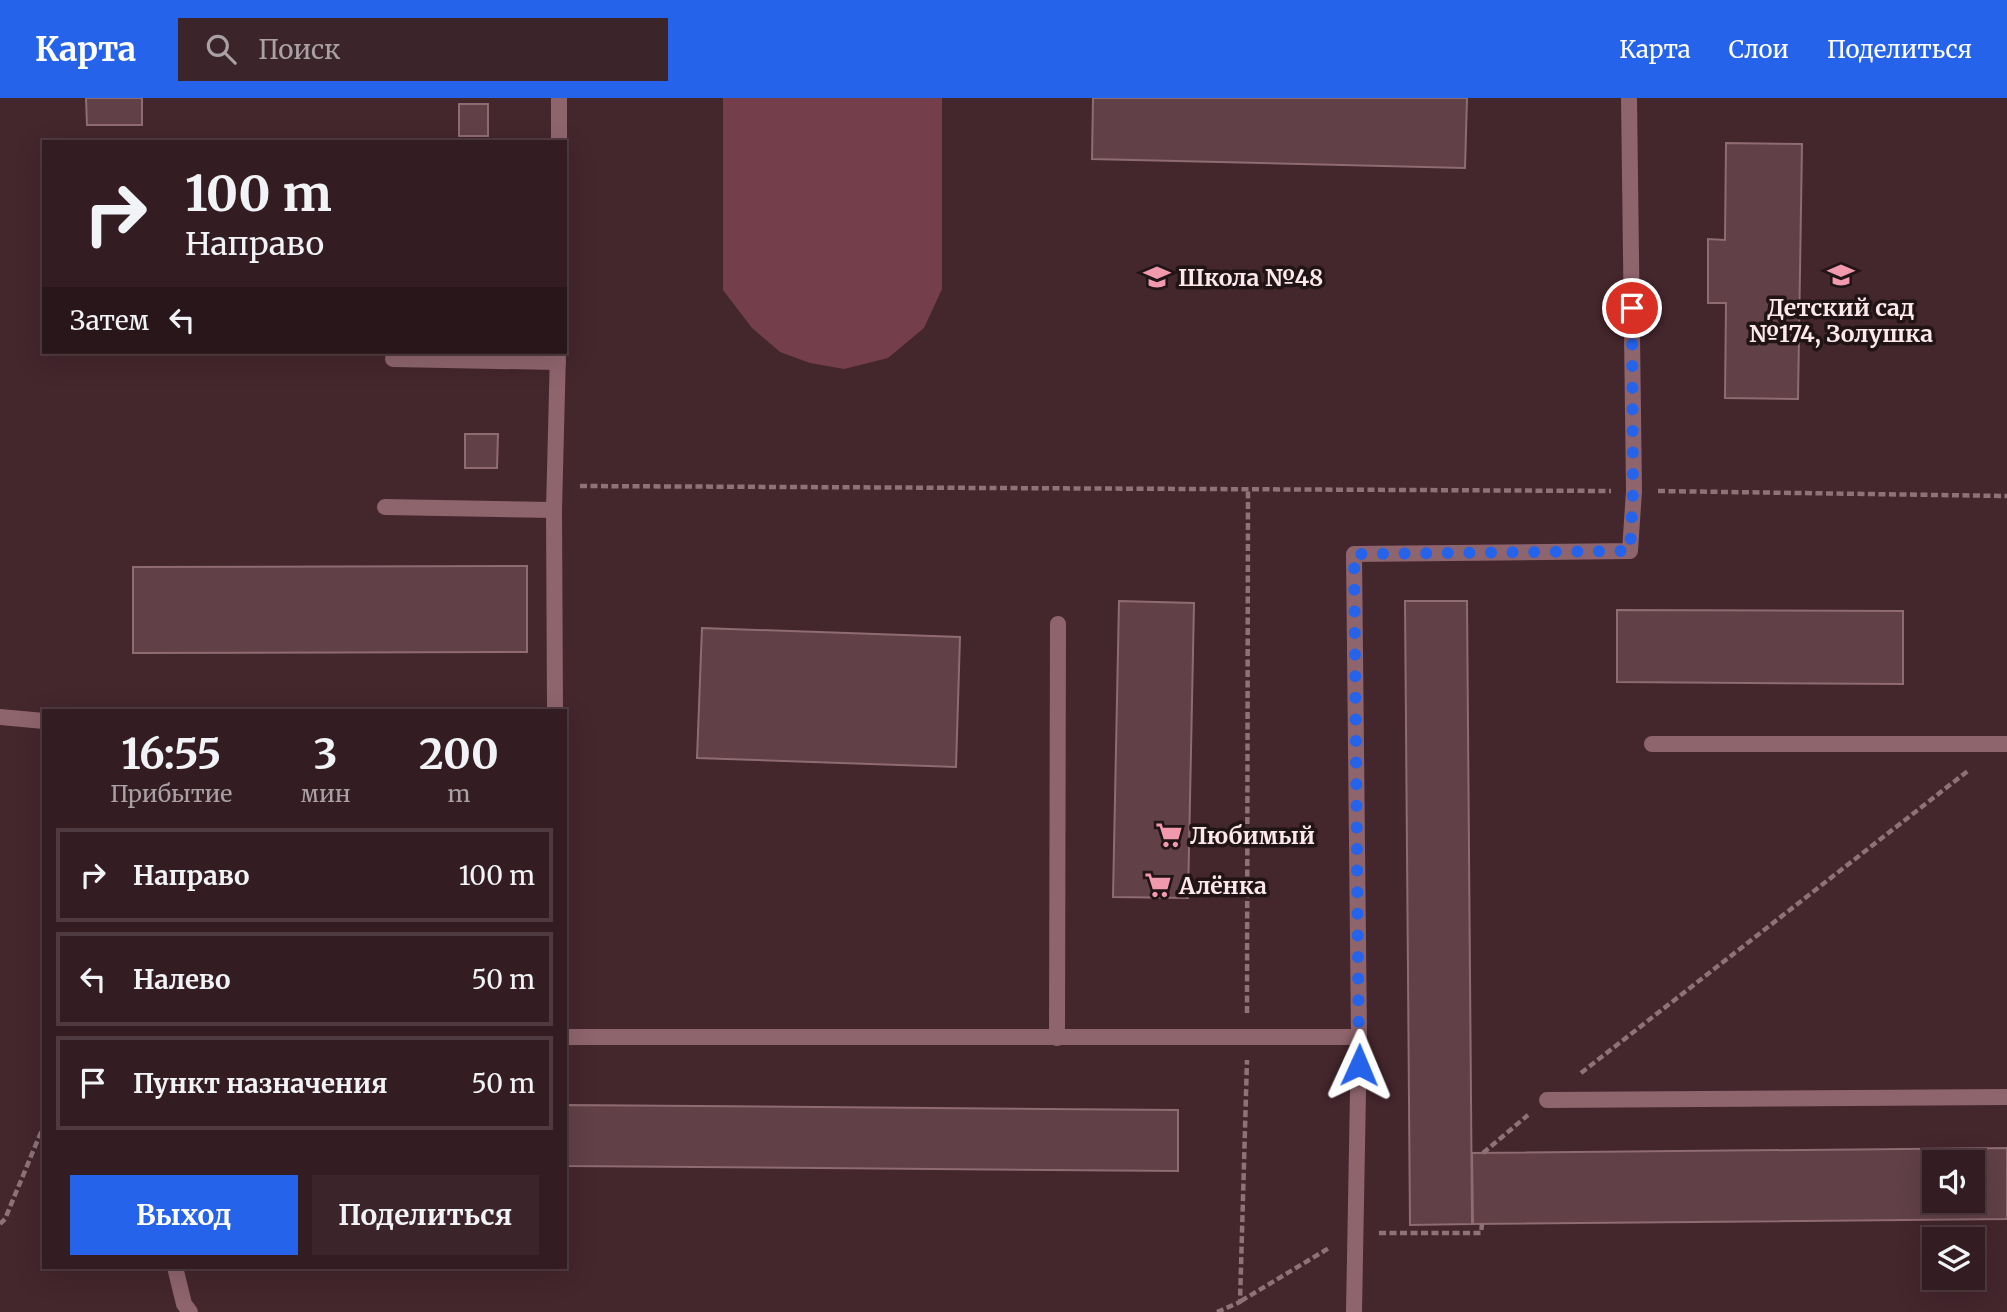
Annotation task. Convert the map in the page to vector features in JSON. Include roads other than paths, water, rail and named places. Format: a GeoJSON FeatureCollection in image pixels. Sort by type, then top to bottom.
{"type":"FeatureCollection","features":[{"type":"Feature","properties":{"kind":"lane"},"geometry":{"type":"LineString","coordinates":[[559,98],[559,140]]}},
{"type":"Feature","properties":{"kind":"lane"},"geometry":{"type":"LineString","coordinates":[[1353,1312],[1359,1037],[1354,554],[1630,551],[1633,491],[1629,98]]}},
{"type":"Feature","properties":{"kind":"lane"},"geometry":{"type":"LineString","coordinates":[[393,359],[558,357],[554,510],[555,709]]}},
{"type":"Feature","properties":{"kind":"lane"},"geometry":{"type":"LineString","coordinates":[[385,507],[554,510]]}},
{"type":"Feature","properties":{"kind":"lane"},"geometry":{"type":"LineString","coordinates":[[1056,1038],[1058,624]]}},
{"type":"Feature","properties":{"kind":"lane"},"geometry":{"type":"LineString","coordinates":[[0,717],[42,721]]}},
{"type":"Feature","properties":{"kind":"lane"},"geometry":{"type":"LineString","coordinates":[[1652,744],[2005,744]]}},
{"type":"Feature","properties":{"kind":"lane"},"geometry":{"type":"LineString","coordinates":[[567,1037],[1359,1037]]}},
{"type":"Feature","properties":{"kind":"lane"},"geometry":{"type":"LineString","coordinates":[[1547,1100],[2007,1097]]}},
{"type":"Feature","properties":{"kind":"lane"},"geometry":{"type":"LineString","coordinates":[[175,1269],[184,1304],[190,1312]]}},
{"type":"Feature","properties":{"kind":"place","name":"Детский сад №174, Золушка"},"geometry":{"type":"Point","coordinates":[1841,275]}},
{"type":"Feature","properties":{"kind":"place","name":"Школа №48"},"geometry":{"type":"Point","coordinates":[1157,277]}},
{"type":"Feature","properties":{"kind":"place","name":"Любимый"},"geometry":{"type":"Point","coordinates":[1169,835]}},
{"type":"Feature","properties":{"kind":"place","name":"Алёнка"},"geometry":{"type":"Point","coordinates":[1158,885]}}]}
